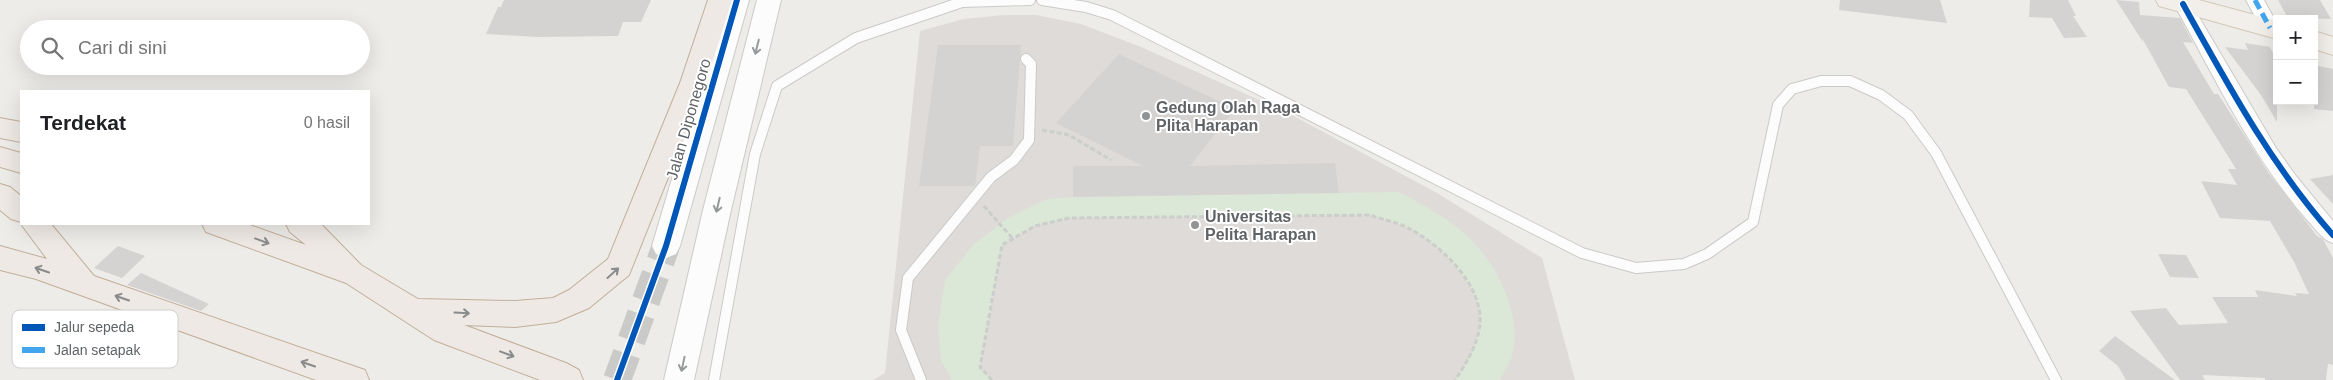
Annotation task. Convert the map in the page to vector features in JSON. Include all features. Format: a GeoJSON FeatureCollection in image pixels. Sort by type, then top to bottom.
{"type":"FeatureCollection","features":[{"type":"Feature","properties":{"kind":"highway"},"geometry":{"type":"LineString","coordinates":[[414,310],[516,314],[556,310],[579,298],[619,267],[693,83],[720,0]]}},
{"type":"Feature","properties":{"kind":"highway"},"geometry":{"type":"LineString","coordinates":[[0,128],[20,132]]}},
{"type":"Feature","properties":{"kind":"highway"},"geometry":{"type":"LineString","coordinates":[[0,157],[20,163]]}},
{"type":"Feature","properties":{"kind":"highway"},"geometry":{"type":"LineString","coordinates":[[0,195],[20,210]]}},
{"type":"Feature","properties":{"kind":"highway"},"geometry":{"type":"LineString","coordinates":[[36,225],[84,284]]}},
{"type":"Feature","properties":{"kind":"highway"},"geometry":{"type":"LineString","coordinates":[[219,225],[356,275],[446,331],[555,372],[568,380]]}},
{"type":"Feature","properties":{"kind":"highway"},"geometry":{"type":"LineString","coordinates":[[302,225],[356,275]]}},
{"type":"Feature","properties":{"kind":"highway"},"geometry":{"type":"LineString","coordinates":[[0,258],[38,268],[157,310]]}},
{"type":"Feature","properties":{"kind":"highway"},"geometry":{"type":"LineString","coordinates":[[178,317],[354,380]]}},
{"type":"Feature","properties":{"kind":"main road"},"geometry":{"type":"LineString","coordinates":[[2176,2],[2273,29]]}},
{"type":"Feature","properties":{"kind":"main road"},"geometry":{"type":"LineString","coordinates":[[2318,41],[2333,46]]}},
{"type":"Feature","properties":{"kind":"street","name":"Jalan Diponegoro"},"geometry":{"type":"LineString","coordinates":[[666,246],[737,0]]}},
{"type":"Feature","properties":{"kind":"street"},"geometry":{"type":"LineString","coordinates":[[679,380],[719,201],[769,0]]}},
{"type":"Feature","properties":{"kind":"street"},"geometry":{"type":"LineString","coordinates":[[2256,0],[2273,29]]}},
{"type":"Feature","properties":{"kind":"street"},"geometry":{"type":"LineString","coordinates":[[2176,2],[2290,186],[2333,235]]}},
{"type":"Feature","properties":{"kind":"lane"},"geometry":{"type":"LineString","coordinates":[[714,380],[755,154],[777,86],[856,38],[962,2],[1030,0]]}},
{"type":"Feature","properties":{"kind":"lane"},"geometry":{"type":"LineString","coordinates":[[1042,0],[1086,7],[1112,15],[1582,253],[1636,268],[1684,264],[1707,254],[1753,222],[1778,105],[1792,90],[1821,81],[1850,81],[1881,95],[1908,115],[1936,153],[2056,380]]}},
{"type":"Feature","properties":{"kind":"lane"},"geometry":{"type":"LineString","coordinates":[[922,380],[901,330],[908,278],[991,177],[1014,160],[1029,140],[1031,64],[1026,59]]}},
{"type":"Feature","properties":{"kind":"path"},"geometry":{"type":"LineString","coordinates":[[1029,128],[1069,135],[1110,160]]}},
{"type":"Feature","properties":{"kind":"path"},"geometry":{"type":"LineString","coordinates":[[976,196],[1013,239]]}},
{"type":"Feature","properties":{"kind":"path"},"geometry":{"type":"LineString","coordinates":[[992,380],[980,367],[1002,245],[1035,226],[1069,218],[1370,215],[1411,229],[1450,260],[1475,294],[1480,323],[1469,360],[1455,380]]}},
{"type":"Feature","properties":{"kind":"shaded area","name":"Universitas Pelita Harapan"},"geometry":{"type":"Polygon","coordinates":[[[1004,15],[1036,15],[1081,24],[1141,47],[1288,113],[1437,193],[1542,258],[1575,380],[873,380],[885,373],[920,31],[964,19],[1004,15]]]}},
{"type":"Feature","properties":{"kind":"green space"},"geometry":{"type":"Polygon","coordinates":[[[1399,192],[1430,209],[1458,228],[1471,239],[1494,269],[1509,303],[1514,321],[1515,339],[1512,356],[1500,380],[1455,380],[1471,354],[1479,332],[1479,310],[1475,296],[1457,269],[1434,245],[1410,229],[1370,215],[1069,218],[1035,226],[1002,245],[980,367],[992,380],[952,380],[941,361],[938,325],[945,280],[974,244],[1008,218],[1047,199],[1399,192]]]}},
{"type":"Feature","properties":{"kind":"building"},"geometry":{"type":"Polygon","coordinates":[[[504,0],[651,0],[641,22],[623,22],[618,36],[537,37],[486,34],[498,7],[501,7],[504,0]]]}},
{"type":"Feature","properties":{"kind":"building"},"geometry":{"type":"Polygon","coordinates":[[[1840,0],[1940,0],[1947,23],[1839,10],[1840,0]]]}},
{"type":"Feature","properties":{"kind":"building"},"geometry":{"type":"Polygon","coordinates":[[[2030,0],[2068,0],[2076,16],[2073,16],[2087,37],[2064,38],[2052,18],[2029,17],[2030,0]]]}},
{"type":"Feature","properties":{"kind":"building"},"geometry":{"type":"Polygon","coordinates":[[[2116,0],[2139,2],[2140,15],[2180,18],[2193,43],[2183,42],[2214,94],[2218,94],[2268,172],[2317,236],[2323,239],[2333,258],[2333,365],[2328,364],[2326,380],[2265,380],[2265,378],[2202,375],[2205,380],[2180,380],[2130,311],[2166,308],[2179,325],[2228,323],[2212,297],[2258,297],[2255,290],[2297,296],[2295,293],[2309,294],[2294,262],[2270,221],[2220,218],[2201,181],[2237,185],[2228,169],[2236,169],[2186,89],[2169,87],[2142,38],[2143,42],[2116,0]]]}},
{"type":"Feature","properties":{"kind":"building"},"geometry":{"type":"Polygon","coordinates":[[[2278,0],[2320,0],[2331,19],[2318,19],[2318,15],[2286,15],[2278,0]]]}},
{"type":"Feature","properties":{"kind":"building"},"geometry":{"type":"Polygon","coordinates":[[[2245,43],[2270,47],[2273,53],[2273,105],[2277,105],[2277,122],[2261,95],[2225,47],[2248,50],[2245,43]]]}},
{"type":"Feature","properties":{"kind":"building"},"geometry":{"type":"Polygon","coordinates":[[[938,45],[1021,45],[1013,146],[980,146],[975,186],[919,186],[938,45]]]}},
{"type":"Feature","properties":{"kind":"building"},"geometry":{"type":"Polygon","coordinates":[[[1119,54],[1235,109],[1190,166],[1335,163],[1339,193],[1073,197],[1073,166],[1143,166],[1056,123],[1119,54]]]}},
{"type":"Feature","properties":{"kind":"building"},"geometry":{"type":"Polygon","coordinates":[[[2318,66],[2333,69],[2333,111],[2314,109],[2314,105],[2318,105],[2318,66]]]}},
{"type":"Feature","properties":{"kind":"building"},"geometry":{"type":"Polygon","coordinates":[[[2333,175],[2333,204],[2310,179],[2333,175]]]}},
{"type":"Feature","properties":{"kind":"building"},"geometry":{"type":"Polygon","coordinates":[[[118,246],[145,256],[122,278],[94,268],[118,246]]]}},
{"type":"Feature","properties":{"kind":"building"},"geometry":{"type":"Polygon","coordinates":[[[2158,254],[2186,255],[2199,278],[2170,277],[2158,254]]]}},
{"type":"Feature","properties":{"kind":"building"},"geometry":{"type":"Polygon","coordinates":[[[141,273],[209,304],[201,311],[127,285],[141,273]]]}},
{"type":"Feature","properties":{"kind":"building"},"geometry":{"type":"Polygon","coordinates":[[[2115,336],[2175,380],[2126,380],[2118,366],[2099,351],[2115,336]]]}},
{"type":"Feature","properties":{"kind":"tunnel"},"geometry":{"type":"LineString","coordinates":[[617,380],[666,246]]}},
{"type":"Feature","properties":{"kind":"marked path"},"geometry":{"type":"LineString","coordinates":[[2255,0],[2270,28]]}},
{"type":"Feature","properties":{"kind":"cycle path"},"geometry":{"type":"LineString","coordinates":[[617,380],[666,246],[737,0]]}},
{"type":"Feature","properties":{"kind":"cycle path"},"geometry":{"type":"LineString","coordinates":[[2183,4],[2233,95],[2269,154],[2310,209],[2333,235]]}},
{"type":"Feature","properties":{"kind":"place","name":"Gedung Olah Raga Plita Harapan"},"geometry":{"type":"Point","coordinates":[1146,116]}},
{"type":"Feature","properties":{"kind":"place","name":"Universitas Pelita Harapan"},"geometry":{"type":"Point","coordinates":[1195,225]}}]}
